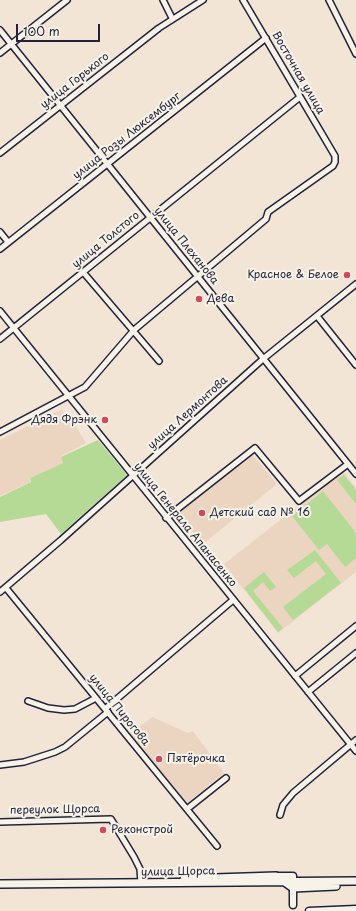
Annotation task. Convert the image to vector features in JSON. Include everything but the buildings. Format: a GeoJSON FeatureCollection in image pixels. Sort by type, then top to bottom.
{"type":"FeatureCollection","features":[{"type":"Feature","properties":{"kind":"main road"},"geometry":{"type":"LineString","coordinates":[[162,883],[188,878],[276,876],[291,884],[356,884]]}},
{"type":"Feature","properties":{"kind":"main road","name":"улица Щорса"},"geometry":{"type":"LineString","coordinates":[[0,885],[162,883],[291,884],[356,881]]}},
{"type":"Feature","properties":{"kind":"street"},"geometry":{"type":"LineString","coordinates":[[0,53],[67,0]]}},
{"type":"Feature","properties":{"kind":"street"},"geometry":{"type":"LineString","coordinates":[[163,0],[172,18]]}},
{"type":"Feature","properties":{"kind":"street","name":"улица Горького"},"geometry":{"type":"LineString","coordinates":[[0,153],[172,18],[203,0]]}},
{"type":"Feature","properties":{"kind":"street","name":"Восточная улица"},"geometry":{"type":"LineString","coordinates":[[198,277],[266,219],[268,212],[333,166],[335,156],[243,0]]}},
{"type":"Feature","properties":{"kind":"street"},"geometry":{"type":"LineString","coordinates":[[329,0],[356,54]]}},
{"type":"Feature","properties":{"kind":"street","name":"улица Плеханова"},"geometry":{"type":"LineString","coordinates":[[0,30],[356,474]]}},
{"type":"Feature","properties":{"kind":"street","name":"улица Розы Люксембург"},"geometry":{"type":"LineString","coordinates":[[0,249],[266,38]]}},
{"type":"Feature","properties":{"kind":"street","name":"улица Толстого"},"geometry":{"type":"LineString","coordinates":[[0,339],[300,96]]}},
{"type":"Feature","properties":{"kind":"street"},"geometry":{"type":"LineString","coordinates":[[0,232],[8,242]]}},
{"type":"Feature","properties":{"kind":"street"},"geometry":{"type":"LineString","coordinates":[[83,272],[159,361]]}},
{"type":"Feature","properties":{"kind":"street"},"geometry":{"type":"LineString","coordinates":[[0,432],[85,386],[134,330],[198,277]]}},
{"type":"Feature","properties":{"kind":"street","name":"улица Лермонтова"},"geometry":{"type":"LineString","coordinates":[[0,592],[133,477],[264,359],[356,284]]}},
{"type":"Feature","properties":{"kind":"street","name":"улица Генерала Апанасенко"},"geometry":{"type":"LineString","coordinates":[[0,311],[356,751]]}},
{"type":"Feature","properties":{"kind":"street"},"geometry":{"type":"LineString","coordinates":[[317,316],[356,365]]}},
{"type":"Feature","properties":{"kind":"street"},"geometry":{"type":"LineString","coordinates":[[166,518],[255,448],[299,501],[348,464]]}},
{"type":"Feature","properties":{"kind":"street","name":"улица Пирогова"},"geometry":{"type":"LineString","coordinates":[[6,588],[217,846]]}},
{"type":"Feature","properties":{"kind":"street"},"geometry":{"type":"LineString","coordinates":[[0,765],[24,762],[55,752],[65,747],[233,600]]}},
{"type":"Feature","properties":{"kind":"street"},"geometry":{"type":"LineString","coordinates":[[295,676],[356,626]]}},
{"type":"Feature","properties":{"kind":"street"},"geometry":{"type":"LineString","coordinates":[[308,692],[356,653]]}},
{"type":"Feature","properties":{"kind":"street"},"geometry":{"type":"LineString","coordinates":[[28,701],[48,708],[64,710],[75,709],[96,698]]}},
{"type":"Feature","properties":{"kind":"street"},"geometry":{"type":"LineString","coordinates":[[280,815],[289,797],[356,740]]}},
{"type":"Feature","properties":{"kind":"street"},"geometry":{"type":"LineString","coordinates":[[186,809],[226,778]]}},
{"type":"Feature","properties":{"kind":"street","name":"переулок Щорса"},"geometry":{"type":"LineString","coordinates":[[0,822],[112,819],[140,869],[141,884]]}},
{"type":"Feature","properties":{"kind":"street"},"geometry":{"type":"LineString","coordinates":[[291,884],[294,908]]}},
{"type":"Feature","properties":{"kind":"street"},"geometry":{"type":"LineString","coordinates":[[309,911],[356,909]]}},
{"type":"Feature","properties":{"kind":"shaded area"},"geometry":{"type":"Polygon","coordinates":[[[62,409],[68,421],[72,420],[86,443],[61,456],[63,463],[30,478],[30,482],[0,496],[0,440],[62,409]]]}},
{"type":"Feature","properties":{"kind":"shaded area"},"geometry":{"type":"Polygon","coordinates":[[[251,453],[277,484],[203,544],[176,512],[251,453]]]}},
{"type":"Feature","properties":{"kind":"shaded area"},"geometry":{"type":"Polygon","coordinates":[[[343,471],[356,488],[356,572],[278,633],[224,564],[343,471]]]}},
{"type":"Feature","properties":{"kind":"shaded area"},"geometry":{"type":"Polygon","coordinates":[[[152,717],[188,733],[193,731],[224,773],[187,803],[130,734],[152,717]]]}},
{"type":"Feature","properties":{"kind":"green space"},"geometry":{"type":"Polygon","coordinates":[[[98,440],[127,475],[61,534],[46,514],[0,522],[0,497],[31,482],[30,478],[63,463],[61,457],[98,440]]]}},
{"type":"Feature","properties":{"kind":"green space"},"geometry":{"type":"Polygon","coordinates":[[[344,475],[356,490],[356,504],[337,480],[344,475]]]}},
{"type":"Feature","properties":{"kind":"green space"},"geometry":{"type":"Polygon","coordinates":[[[323,491],[356,533],[356,558],[345,567],[327,544],[319,550],[292,516],[323,491]]]}},
{"type":"Feature","properties":{"kind":"green space"},"geometry":{"type":"Polygon","coordinates":[[[315,550],[341,583],[293,620],[283,607],[326,574],[316,561],[294,578],[287,570],[315,550]]]}},
{"type":"Feature","properties":{"kind":"green space"},"geometry":{"type":"Polygon","coordinates":[[[264,572],[276,587],[270,591],[263,582],[253,591],[283,628],[278,632],[244,588],[264,572]]]}},
{"type":"Feature","properties":{"kind":"place","name":"Красное & Белое"},"geometry":{"type":"Point","coordinates":[347,275]}},
{"type":"Feature","properties":{"kind":"place","name":"Дева"},"geometry":{"type":"Point","coordinates":[199,299]}},
{"type":"Feature","properties":{"kind":"place","name":"Дядя Фрэнк"},"geometry":{"type":"Point","coordinates":[105,420]}},
{"type":"Feature","properties":{"kind":"place","name":"Детский сад № 16"},"geometry":{"type":"Point","coordinates":[202,513]}},
{"type":"Feature","properties":{"kind":"place","name":"Пятёрочка"},"geometry":{"type":"Point","coordinates":[159,759]}},
{"type":"Feature","properties":{"kind":"place","name":"Реконстрой"},"geometry":{"type":"Point","coordinates":[103,830]}}]}
